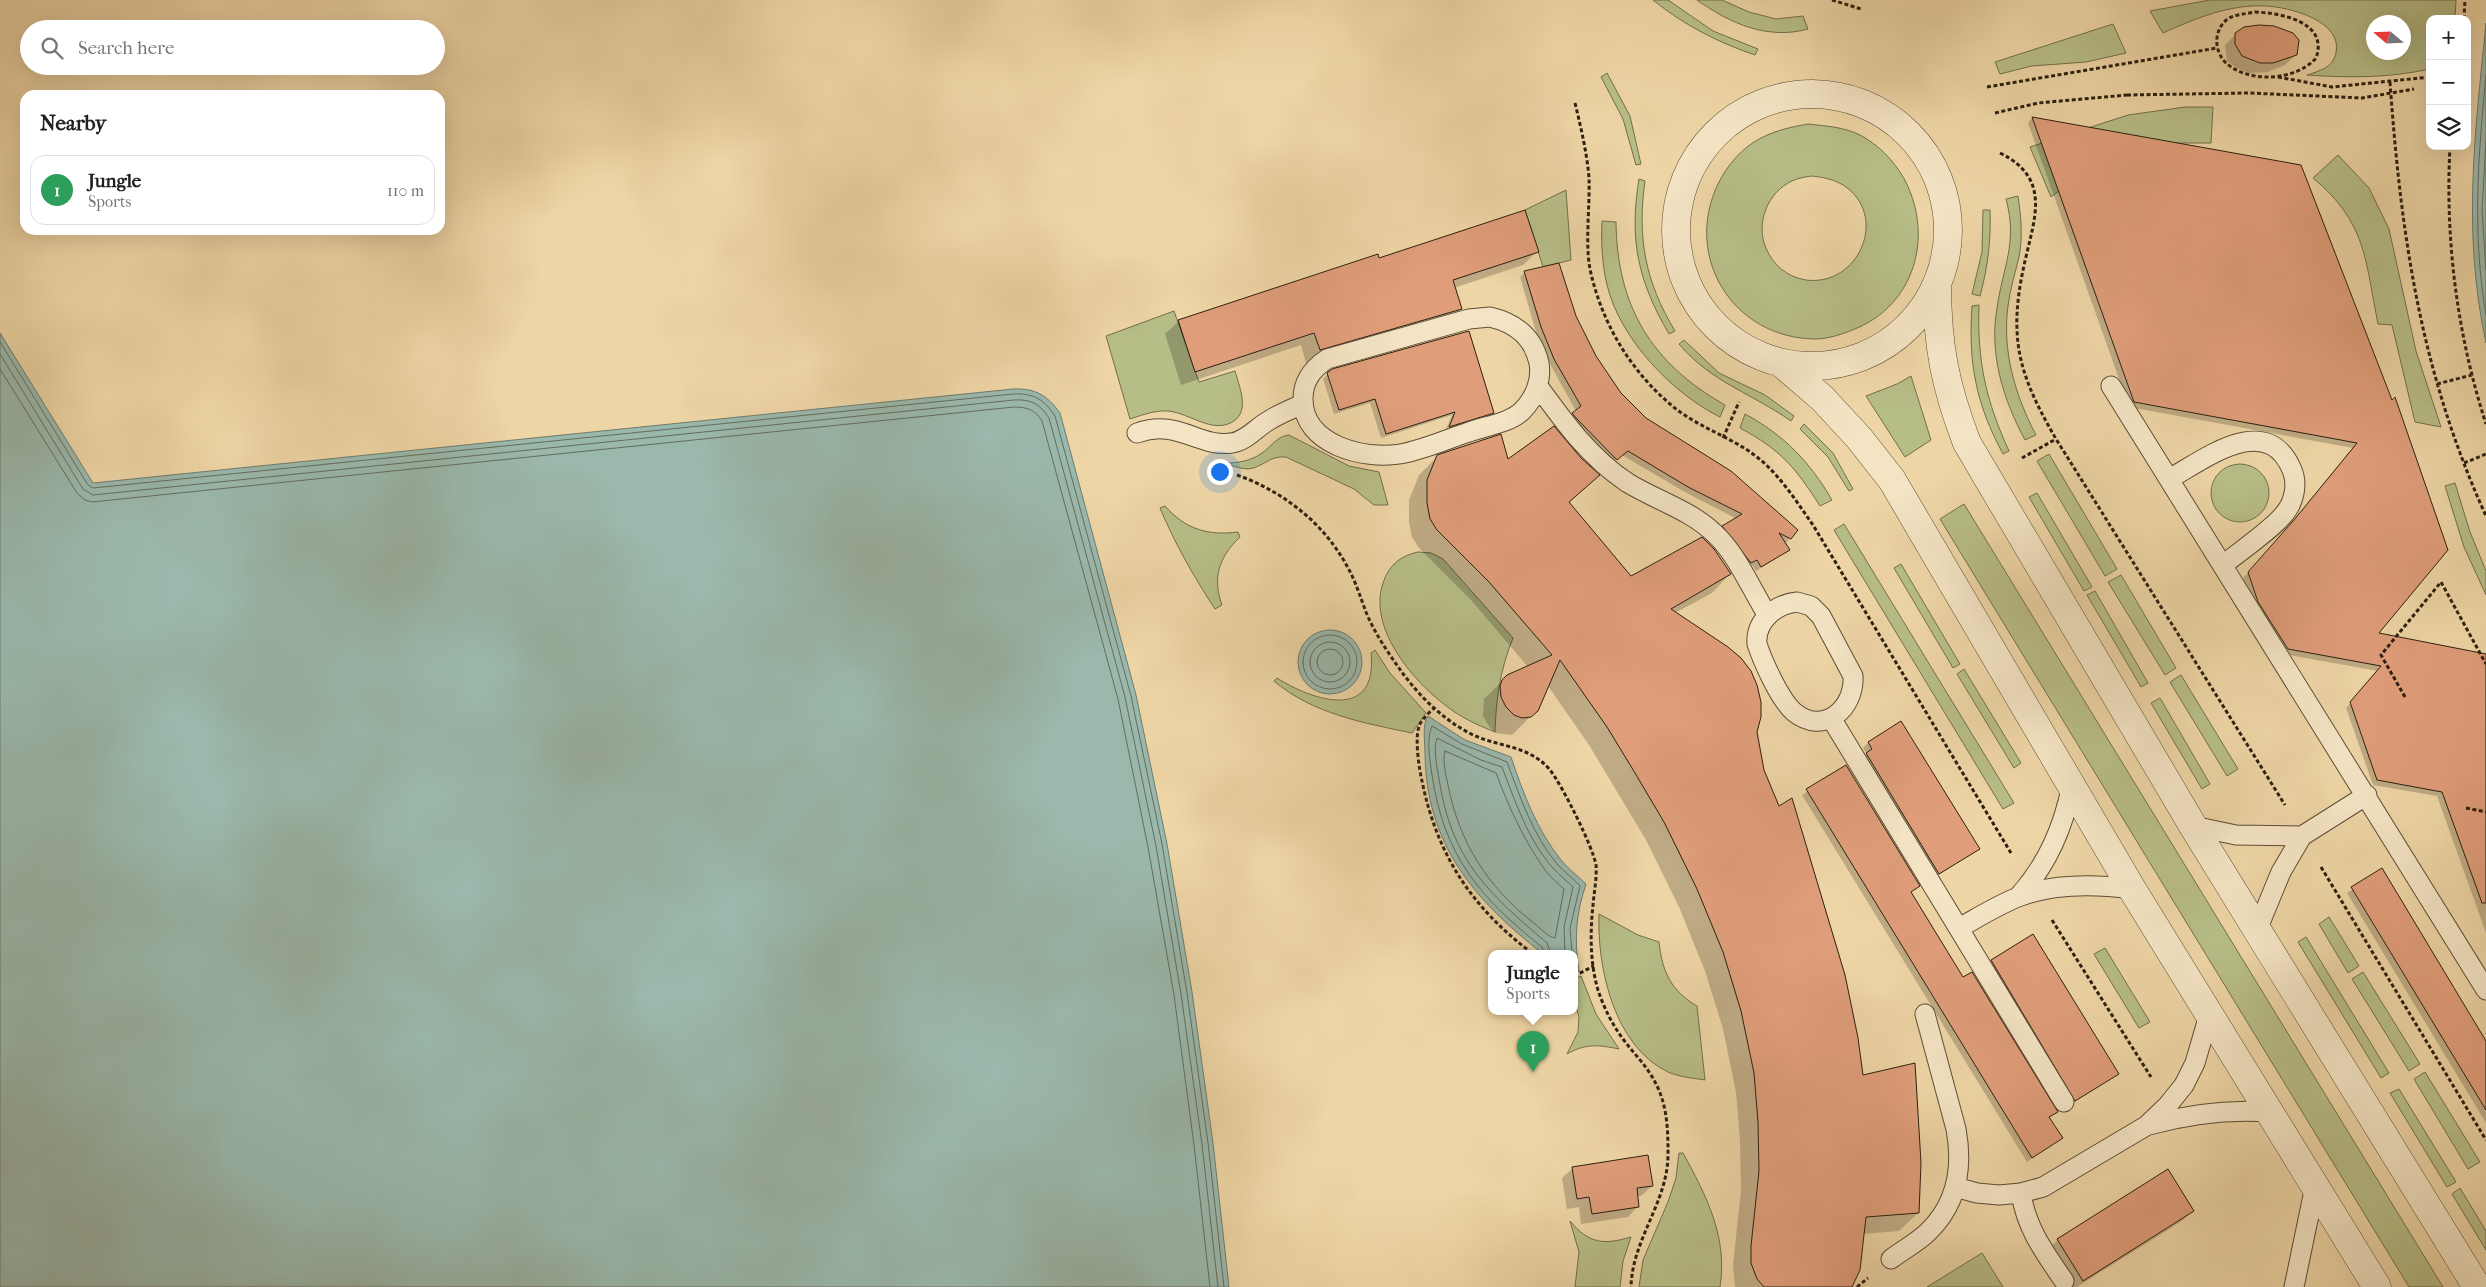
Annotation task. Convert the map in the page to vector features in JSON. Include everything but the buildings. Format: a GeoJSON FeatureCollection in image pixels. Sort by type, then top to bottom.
{"type":"FeatureCollection","features":[{"type":"Feature","properties":{"kind":"street"},"geometry":{"type":"LineString","coordinates":[[1815,93],[1840,96],[1864,103],[1888,116],[1909,133],[1926,154],[1938,178],[1946,204],[1948,231],[1945,258],[1937,283],[1921,311],[1900,334],[1874,351],[1836,364],[1812,367],[1781,363],[1755,354],[1730,340],[1710,321],[1693,298],[1682,272],[1676,244],[1676,216],[1682,188],[1692,165],[1706,144],[1723,126],[1743,111],[1782,97],[1815,93]]}},
{"type":"Feature","properties":{"kind":"street"},"geometry":{"type":"LineString","coordinates":[[1937,283],[1937,325],[1942,365],[1952,405],[1967,443],[2193,826],[2477,1287]]}},
{"type":"Feature","properties":{"kind":"street"},"geometry":{"type":"LineString","coordinates":[[1781,363],[1822,398],[1859,438],[1892,480],[2132,889],[2377,1287]]}},
{"type":"Feature","properties":{"kind":"lane"},"geometry":{"type":"LineString","coordinates":[[1490,317],[1506,320],[1519,328],[1530,340],[1537,354],[1540,370],[1538,386],[1531,400],[1514,417],[1401,454],[1380,455],[1360,453],[1325,440],[1314,430],[1307,418],[1303,404],[1305,384],[1317,366],[1327,359],[1469,319],[1490,317]]}},
{"type":"Feature","properties":{"kind":"lane"},"geometry":{"type":"LineString","coordinates":[[1538,386],[1572,431],[1606,466],[1628,483],[1700,522],[1714,533],[1726,546],[1768,616]]}},
{"type":"Feature","properties":{"kind":"lane"},"geometry":{"type":"LineString","coordinates":[[2111,386],[2367,795],[2486,990]]}},
{"type":"Feature","properties":{"kind":"lane"},"geometry":{"type":"LineString","coordinates":[[1137,433],[1160,428],[1173,429],[1217,442],[1233,443],[1243,439],[1285,411],[1303,404]]}},
{"type":"Feature","properties":{"kind":"lane"},"geometry":{"type":"LineString","coordinates":[[2169,479],[2239,441],[2267,443],[2289,461],[2294,474],[2295,488],[2292,502],[2284,514],[2223,565]]}},
{"type":"Feature","properties":{"kind":"lane"},"geometry":{"type":"LineString","coordinates":[[1797,602],[1811,606],[1826,624],[1850,668],[1853,685],[1849,701],[1838,714],[1821,720],[1801,717],[1786,704],[1757,644],[1758,629],[1768,616],[1783,606],[1797,602]]}},
{"type":"Feature","properties":{"kind":"lane"},"geometry":{"type":"LineString","coordinates":[[1831,718],[2064,1102]]}},
{"type":"Feature","properties":{"kind":"lane"},"geometry":{"type":"LineString","coordinates":[[2028,891],[2058,838],[2072,785]]}},
{"type":"Feature","properties":{"kind":"lane"},"geometry":{"type":"LineString","coordinates":[[2257,930],[2280,872],[2302,836],[2367,795]]}},
{"type":"Feature","properties":{"kind":"lane"},"geometry":{"type":"LineString","coordinates":[[2193,826],[2236,835],[2302,836]]}},
{"type":"Feature","properties":{"kind":"lane"},"geometry":{"type":"LineString","coordinates":[[1958,928],[2028,891],[2083,885],[2132,889]]}},
{"type":"Feature","properties":{"kind":"lane"},"geometry":{"type":"LineString","coordinates":[[1891,1259],[1927,1233],[1949,1204],[1959,1173],[1959,1144],[1925,1014]]}},
{"type":"Feature","properties":{"kind":"lane"},"geometry":{"type":"LineString","coordinates":[[1955,1187],[1977,1193],[1999,1195],[2043,1188],[2146,1126],[2168,1105],[2184,1085],[2195,1063],[2209,1015]]}},
{"type":"Feature","properties":{"kind":"lane"},"geometry":{"type":"LineString","coordinates":[[2146,1126],[2199,1114],[2246,1110],[2270,1112]]}},
{"type":"Feature","properties":{"kind":"lane"},"geometry":{"type":"LineString","coordinates":[[2294,1287],[2315,1186]]}},
{"type":"Feature","properties":{"kind":"lane"},"geometry":{"type":"LineString","coordinates":[[2021,1193],[2030,1230],[2064,1281]]}},
{"type":"Feature","properties":{"kind":"path"},"geometry":{"type":"LineString","coordinates":[[1832,0],[1861,9]]}},
{"type":"Feature","properties":{"kind":"path"},"geometry":{"type":"LineString","coordinates":[[2464,15],[2465,0]]}},
{"type":"Feature","properties":{"kind":"path"},"geometry":{"type":"LineString","coordinates":[[2275,77],[2303,69],[2316,58],[2319,42],[2310,28],[2304,23],[2272,13],[2239,14],[2230,18],[2219,30],[2217,48],[2226,62],[2233,68],[2246,73],[2332,86],[2426,78]]}},
{"type":"Feature","properties":{"kind":"path"},"geometry":{"type":"LineString","coordinates":[[1987,88],[2217,48]]}},
{"type":"Feature","properties":{"kind":"path"},"geometry":{"type":"LineString","coordinates":[[2390,82],[2405,236],[2418,311],[2437,384],[2464,463],[2486,516]]}},
{"type":"Feature","properties":{"kind":"path"},"geometry":{"type":"LineString","coordinates":[[1995,113],[2038,102],[2127,95],[2241,93],[2362,98],[2414,89]]}},
{"type":"Feature","properties":{"kind":"path"},"geometry":{"type":"LineString","coordinates":[[1575,103],[1584,140],[1589,177],[1590,267],[1600,303],[1614,336],[1630,361],[1670,404],[1694,422],[1757,457],[1777,477],[1813,524],[2028,891],[2168,1105]]}},
{"type":"Feature","properties":{"kind":"path"},"geometry":{"type":"LineString","coordinates":[[2450,150],[2451,246],[2462,332],[2486,424]]}},
{"type":"Feature","properties":{"kind":"path"},"geometry":{"type":"LineString","coordinates":[[2000,153],[2022,167],[2030,178],[2037,208],[2018,296],[2017,330],[2022,363],[2032,397],[2056,439],[2269,777],[2302,836],[2486,1140]]}},
{"type":"Feature","properties":{"kind":"path"},"geometry":{"type":"LineString","coordinates":[[2437,384],[2472,375]]}},
{"type":"Feature","properties":{"kind":"path"},"geometry":{"type":"LineString","coordinates":[[1723,438],[1739,402]]}},
{"type":"Feature","properties":{"kind":"path"},"geometry":{"type":"LineString","coordinates":[[2022,458],[2056,439]]}},
{"type":"Feature","properties":{"kind":"path"},"geometry":{"type":"LineString","coordinates":[[2464,463],[2486,454]]}},
{"type":"Feature","properties":{"kind":"path"},"geometry":{"type":"LineString","coordinates":[[1230,473],[1265,487],[1290,502],[1312,519],[1331,541],[1346,564],[1379,636],[1400,670],[1435,707],[1457,725],[1482,738],[1518,748],[1535,757],[1550,770],[1592,850],[1596,866],[1590,931],[1597,987],[1607,1014],[1623,1040],[1655,1081],[1665,1110],[1668,1157],[1664,1185],[1640,1242],[1634,1261],[1631,1287]]}},
{"type":"Feature","properties":{"kind":"path"},"geometry":{"type":"LineString","coordinates":[[2405,696],[2381,654],[2441,582],[2486,664]]}},
{"type":"Feature","properties":{"kind":"path"},"geometry":{"type":"LineString","coordinates":[[1435,707],[1420,724],[1418,734],[1420,772],[1427,808],[1439,841],[1452,868],[1469,893],[1489,916],[1529,950]]}},
{"type":"Feature","properties":{"kind":"path"},"geometry":{"type":"LineString","coordinates":[[2466,808],[2486,812]]}},
{"type":"Feature","properties":{"kind":"path"},"geometry":{"type":"LineString","coordinates":[[1578,974],[1594,966]]}},
{"type":"Feature","properties":{"kind":"green space"},"geometry":{"type":"Polygon","coordinates":[[[1653,0],[1668,0],[1713,31],[1758,49],[1755,55],[1701,32],[1653,0]]]}},
{"type":"Feature","properties":{"kind":"green space"},"geometry":{"type":"Polygon","coordinates":[[[1697,0],[1722,0],[1749,12],[1776,19],[1803,16],[1808,29],[1779,32],[1750,28],[1723,16],[1697,0]]]}},
{"type":"Feature","properties":{"kind":"green space"},"geometry":{"type":"Polygon","coordinates":[[[2210,0],[2456,0],[2455,15],[2426,15],[2426,70],[2399,74],[2338,77],[2307,75],[2325,68],[2332,62],[2336,53],[2336,42],[2331,32],[2323,24],[2288,9],[2265,6],[2239,7],[2200,18],[2163,33],[2150,11],[2210,0]]]}},
{"type":"Feature","properties":{"kind":"green space"},"geometry":{"type":"Polygon","coordinates":[[[2113,24],[2126,53],[2086,62],[2032,66],[2000,74],[1995,62],[2113,24]]]}},
{"type":"Feature","properties":{"kind":"green space"},"geometry":{"type":"Polygon","coordinates":[[[1607,73],[1630,116],[1641,164],[1636,165],[1623,119],[1601,77],[1607,73]]]}},
{"type":"Feature","properties":{"kind":"green space"},"geometry":{"type":"Polygon","coordinates":[[[2185,107],[2213,107],[2211,143],[2176,143],[2077,177],[2051,197],[2030,147],[2128,115],[2185,107]]]}},
{"type":"Feature","properties":{"kind":"green space"},"geometry":{"type":"Polygon","coordinates":[[[1808,124],[1854,132],[1885,154],[1904,178],[1915,206],[1918,235],[1914,263],[1902,290],[1883,312],[1855,329],[1820,339],[1786,335],[1760,325],[1739,309],[1723,288],[1712,265],[1707,239],[1709,212],[1718,184],[1731,163],[1748,146],[1761,138],[1778,131],[1808,124]],[[1811,176],[1794,180],[1776,193],[1766,209],[1762,229],[1766,248],[1777,265],[1787,273],[1806,280],[1825,279],[1841,272],[1853,261],[1862,246],[1866,230],[1865,213],[1857,198],[1839,183],[1811,176]]]}},
{"type":"Feature","properties":{"kind":"green space"},"geometry":{"type":"Polygon","coordinates":[[[2338,155],[2369,188],[2389,229],[2416,351],[2441,427],[2415,422],[2392,325],[2378,324],[2366,262],[2354,227],[2331,195],[2313,178],[2338,155]]]}},
{"type":"Feature","properties":{"kind":"green space"},"geometry":{"type":"Polygon","coordinates":[[[1639,179],[1645,181],[1642,221],[1646,259],[1650,277],[1665,313],[1675,331],[1669,334],[1650,296],[1639,260],[1635,222],[1639,179]]]}},
{"type":"Feature","properties":{"kind":"green space"},"geometry":{"type":"Polygon","coordinates":[[[1566,190],[1571,260],[1543,267],[1525,210],[1566,190]]]}},
{"type":"Feature","properties":{"kind":"green space"},"geometry":{"type":"Polygon","coordinates":[[[2018,196],[2021,242],[2009,300],[2007,340],[2016,388],[2036,435],[2025,440],[2004,392],[1995,342],[1997,308],[2010,242],[2009,215],[2006,199],[2018,196]]]}},
{"type":"Feature","properties":{"kind":"green space"},"geometry":{"type":"Polygon","coordinates":[[[1983,210],[1990,210],[1990,232],[1987,264],[1980,296],[1972,294],[1982,252],[1983,210]]]}},
{"type":"Feature","properties":{"kind":"green space"},"geometry":{"type":"Polygon","coordinates":[[[1602,221],[1616,222],[1618,252],[1623,280],[1631,306],[1643,329],[1658,351],[1677,370],[1699,389],[1725,405],[1720,417],[1702,407],[1667,379],[1650,362],[1623,325],[1605,277],[1602,253],[1602,221]]]}},
{"type":"Feature","properties":{"kind":"green space"},"geometry":{"type":"Polygon","coordinates":[[[1979,305],[1980,344],[1985,380],[1994,415],[2009,451],[2003,454],[1986,418],[1980,400],[1973,365],[1971,346],[1972,306],[1979,305]]]}},
{"type":"Feature","properties":{"kind":"green space"},"geometry":{"type":"Polygon","coordinates":[[[1174,311],[1199,382],[1235,371],[1241,391],[1241,411],[1234,421],[1226,425],[1210,425],[1168,411],[1149,413],[1130,419],[1106,336],[1174,311]]]}},
{"type":"Feature","properties":{"kind":"green space"},"geometry":{"type":"Polygon","coordinates":[[[1684,340],[1719,373],[1765,395],[1794,416],[1791,421],[1704,368],[1679,344],[1684,340]]]}},
{"type":"Feature","properties":{"kind":"green space"},"geometry":{"type":"Polygon","coordinates":[[[1911,376],[1931,440],[1905,457],[1866,396],[1897,384],[1911,376]]]}},
{"type":"Feature","properties":{"kind":"green space"},"geometry":{"type":"Polygon","coordinates":[[[1745,414],[1784,440],[1815,473],[1832,500],[1820,506],[1803,480],[1777,452],[1740,428],[1745,414]]]}},
{"type":"Feature","properties":{"kind":"green space"},"geometry":{"type":"Polygon","coordinates":[[[1804,424],[1833,453],[1853,489],[1849,491],[1828,457],[1800,429],[1804,424]]]}},
{"type":"Feature","properties":{"kind":"green space"},"geometry":{"type":"Polygon","coordinates":[[[1289,435],[1349,466],[1379,472],[1388,505],[1374,505],[1354,489],[1286,457],[1275,458],[1248,469],[1224,463],[1249,460],[1258,456],[1278,440],[1289,435]]]}},
{"type":"Feature","properties":{"kind":"green space"},"geometry":{"type":"Polygon","coordinates":[[[2049,454],[2117,569],[2105,576],[2037,461],[2049,454]]]}},
{"type":"Feature","properties":{"kind":"green space"},"geometry":{"type":"Polygon","coordinates":[[[2240,464],[2251,466],[2264,477],[2269,493],[2267,504],[2256,517],[2240,522],[2229,520],[2216,509],[2211,493],[2213,482],[2224,469],[2240,464]]]}},
{"type":"Feature","properties":{"kind":"green space"},"geometry":{"type":"Polygon","coordinates":[[[2455,483],[2470,532],[2486,571],[2486,595],[2464,547],[2445,486],[2455,483]]]}},
{"type":"Feature","properties":{"kind":"green space"},"geometry":{"type":"Polygon","coordinates":[[[2037,493],[2092,587],[2084,591],[2029,497],[2037,493]]]}},
{"type":"Feature","properties":{"kind":"green space"},"geometry":{"type":"Polygon","coordinates":[[[1964,504],[2443,1287],[2409,1287],[1940,519],[1964,504]]]}},
{"type":"Feature","properties":{"kind":"green space"},"geometry":{"type":"Polygon","coordinates":[[[1165,506],[1181,520],[1198,529],[1217,533],[1238,532],[1240,537],[1227,552],[1219,568],[1218,586],[1222,605],[1215,609],[1192,572],[1172,534],[1160,508],[1165,506]]]}},
{"type":"Feature","properties":{"kind":"green space"},"geometry":{"type":"Polygon","coordinates":[[[1844,524],[2014,803],[2003,809],[1834,530],[1844,524]]]}},
{"type":"Feature","properties":{"kind":"green space"},"geometry":{"type":"Polygon","coordinates":[[[1418,552],[1431,553],[1443,559],[1513,638],[1500,685],[1496,708],[1495,732],[1463,717],[1432,694],[1406,667],[1387,634],[1380,600],[1385,577],[1396,562],[1418,552]]]}},
{"type":"Feature","properties":{"kind":"green space"},"geometry":{"type":"Polygon","coordinates":[[[1901,564],[1960,664],[1953,668],[1894,568],[1901,564]]]}},
{"type":"Feature","properties":{"kind":"green space"},"geometry":{"type":"Polygon","coordinates":[[[2121,575],[2176,668],[2165,675],[2108,582],[2121,575]]]}},
{"type":"Feature","properties":{"kind":"green space"},"geometry":{"type":"Polygon","coordinates":[[[2095,591],[2148,683],[2141,687],[2087,595],[2095,591]]]}},
{"type":"Feature","properties":{"kind":"green space"},"geometry":{"type":"Polygon","coordinates":[[[1375,650],[1390,673],[1426,713],[1412,733],[1340,716],[1305,702],[1274,681],[1277,678],[1308,694],[1324,698],[1340,700],[1354,697],[1364,689],[1370,675],[1371,653],[1375,650]]]}},
{"type":"Feature","properties":{"kind":"green space"},"geometry":{"type":"Polygon","coordinates":[[[1964,669],[2021,763],[2014,768],[1957,674],[1964,669]]]}},
{"type":"Feature","properties":{"kind":"green space"},"geometry":{"type":"Polygon","coordinates":[[[2181,675],[2238,769],[2227,776],[2170,682],[2181,675]]]}},
{"type":"Feature","properties":{"kind":"green space"},"geometry":{"type":"Polygon","coordinates":[[[2160,698],[2210,784],[2202,789],[2151,703],[2160,698]]]}},
{"type":"Feature","properties":{"kind":"green space"},"geometry":{"type":"Polygon","coordinates":[[[1599,914],[1638,935],[1659,942],[1665,971],[1669,979],[1681,994],[1697,1006],[1705,1080],[1668,1072],[1649,1060],[1634,1044],[1622,1025],[1612,1003],[1606,981],[1601,958],[1599,914]]]}},
{"type":"Feature","properties":{"kind":"green space"},"geometry":{"type":"Polygon","coordinates":[[[2329,917],[2359,966],[2348,973],[2319,924],[2329,917]]]}},
{"type":"Feature","properties":{"kind":"green space"},"geometry":{"type":"Polygon","coordinates":[[[2306,937],[2389,1073],[2381,1078],[2298,942],[2306,937]]]}},
{"type":"Feature","properties":{"kind":"green space"},"geometry":{"type":"Polygon","coordinates":[[[2105,948],[2150,1022],[2139,1028],[2094,954],[2105,948]]]}},
{"type":"Feature","properties":{"kind":"green space"},"geometry":{"type":"Polygon","coordinates":[[[2363,972],[2420,1064],[2409,1071],[2352,979],[2363,972]]]}},
{"type":"Feature","properties":{"kind":"green space"},"geometry":{"type":"Polygon","coordinates":[[[1581,976],[1596,1014],[1619,1049],[1593,1046],[1580,1048],[1567,1054],[1578,1032],[1578,977],[1581,976]]]}},
{"type":"Feature","properties":{"kind":"green space"},"geometry":{"type":"Polygon","coordinates":[[[2425,1072],[2480,1162],[2468,1169],[2414,1079],[2425,1072]]]}},
{"type":"Feature","properties":{"kind":"green space"},"geometry":{"type":"Polygon","coordinates":[[[2399,1089],[2456,1182],[2447,1187],[2390,1093],[2399,1089]]]}},
{"type":"Feature","properties":{"kind":"green space"},"geometry":{"type":"Polygon","coordinates":[[[1679,1153],[1683,1153],[1692,1169],[1713,1217],[1721,1251],[1720,1287],[1639,1287],[1643,1260],[1668,1202],[1676,1178],[1679,1153]]]}},
{"type":"Feature","properties":{"kind":"green space"},"geometry":{"type":"Polygon","coordinates":[[[2460,1188],[2486,1231],[2486,1250],[2452,1194],[2460,1188]]]}},
{"type":"Feature","properties":{"kind":"green space"},"geometry":{"type":"Polygon","coordinates":[[[1570,1221],[1584,1234],[1598,1241],[1605,1242],[1631,1237],[1623,1261],[1620,1287],[1575,1287],[1579,1252],[1570,1221]]]}},
{"type":"Feature","properties":{"kind":"green space"},"geometry":{"type":"Polygon","coordinates":[[[1982,1253],[2003,1287],[1927,1287],[1982,1253]]]}},
{"type":"Feature","properties":{"kind":"water"},"geometry":{"type":"Polygon","coordinates":[[[2486,23],[2486,343],[2474,262],[2473,183],[2486,23]]]}},
{"type":"Feature","properties":{"kind":"water"},"geometry":{"type":"Polygon","coordinates":[[[0,333],[93,483],[1013,389],[1034,391],[1045,397],[1060,413],[1136,695],[1167,844],[1192,992],[1213,1143],[1229,1287],[0,1287],[0,333]]]}},
{"type":"Feature","properties":{"kind":"water"},"geometry":{"type":"Polygon","coordinates":[[[1330,630],[1348,636],[1356,644],[1362,662],[1356,680],[1348,688],[1330,694],[1312,688],[1304,680],[1298,662],[1304,644],[1312,636],[1330,630]]]}},
{"type":"Feature","properties":{"kind":"water"},"geometry":{"type":"Polygon","coordinates":[[[1428,716],[1465,740],[1511,757],[1526,798],[1552,848],[1564,863],[1586,884],[1578,916],[1577,950],[1538,950],[1495,912],[1458,867],[1434,815],[1428,786],[1425,753],[1424,734],[1428,716]]]}},
{"type":"Feature","properties":{"kind":"place","name":"Jungle"},"geometry":{"type":"Point","coordinates":[1533,1072]}}]}
